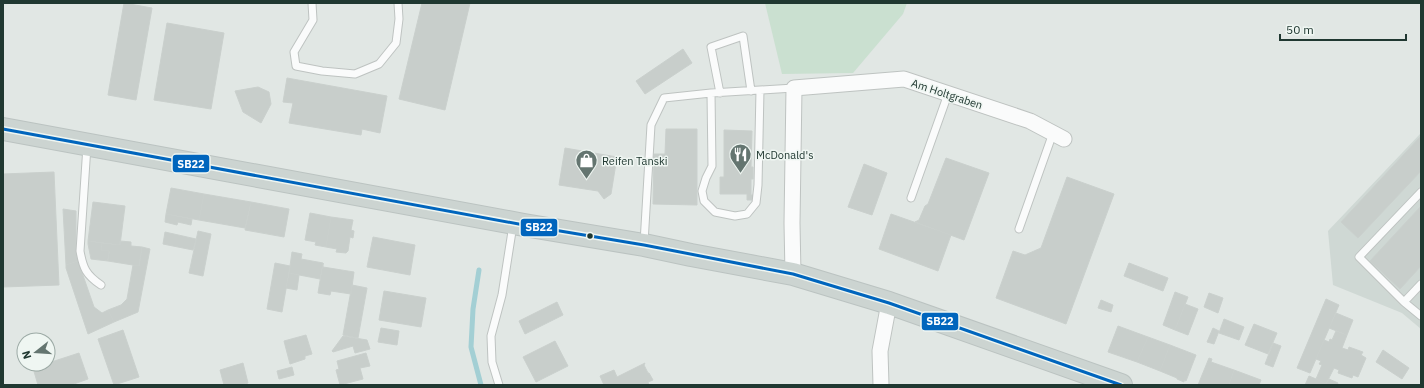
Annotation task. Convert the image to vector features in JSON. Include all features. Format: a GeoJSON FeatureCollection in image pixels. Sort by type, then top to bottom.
{"type":"FeatureCollection","features":[{"type":"Feature","properties":{"kind":"main road"},"geometry":{"type":"LineString","coordinates":[[3,129],[513,223],[644,245],[793,274],[889,303],[1121,385]]}},
{"type":"Feature","properties":{"kind":"street","name":"Am Holtgraben"},"geometry":{"type":"LineString","coordinates":[[794,88],[904,79],[1030,121],[1058,136]]}},
{"type":"Feature","properties":{"kind":"street"},"geometry":{"type":"LineString","coordinates":[[793,274],[792,223],[794,88]]}},
{"type":"Feature","properties":{"kind":"street"},"geometry":{"type":"LineString","coordinates":[[881,385],[880,351],[889,303]]}},
{"type":"Feature","properties":{"kind":"lane"},"geometry":{"type":"LineString","coordinates":[[312,3],[313,20],[294,52],[296,66],[322,71],[355,74],[379,64],[396,43],[399,19],[398,3]]}},
{"type":"Feature","properties":{"kind":"lane"},"geometry":{"type":"LineString","coordinates":[[720,93],[711,47],[742,36],[751,91]]}},
{"type":"Feature","properties":{"kind":"lane"},"geometry":{"type":"LineString","coordinates":[[644,245],[652,125],[664,98],[711,93],[794,88]]}},
{"type":"Feature","properties":{"kind":"lane"},"geometry":{"type":"LineString","coordinates":[[711,93],[712,166],[702,191],[704,201],[715,212],[735,216],[747,214],[756,203],[758,185],[760,90]]}},
{"type":"Feature","properties":{"kind":"lane"},"geometry":{"type":"LineString","coordinates":[[911,198],[948,94]]}},
{"type":"Feature","properties":{"kind":"lane"},"geometry":{"type":"LineString","coordinates":[[1019,229],[1058,136]]}},
{"type":"Feature","properties":{"kind":"lane"},"geometry":{"type":"LineString","coordinates":[[87,144],[80,251],[84,267],[90,277],[101,284]]}},
{"type":"Feature","properties":{"kind":"lane"},"geometry":{"type":"LineString","coordinates":[[1421,192],[1359,257],[1404,302],[1421,316]]}},
{"type":"Feature","properties":{"kind":"lane"},"geometry":{"type":"LineString","coordinates":[[499,385],[492,362],[491,336],[502,295],[513,223]]}},
{"type":"Feature","properties":{"kind":"lane"},"geometry":{"type":"LineString","coordinates":[[1404,302],[1421,284]]}},
{"type":"Feature","properties":{"kind":"shaded area"},"geometry":{"type":"Polygon","coordinates":[[[1420,134],[1421,329],[1402,313],[1333,285],[1328,231],[1420,134]]]}},
{"type":"Feature","properties":{"kind":"green space"},"geometry":{"type":"Polygon","coordinates":[[[765,3],[907,3],[903,14],[853,73],[782,74],[765,3]]]}},
{"type":"Feature","properties":{"kind":"building"},"geometry":{"type":"Polygon","coordinates":[[[124,3],[152,8],[136,100],[108,95],[124,3]]]}},
{"type":"Feature","properties":{"kind":"building"},"geometry":{"type":"Polygon","coordinates":[[[422,3],[470,3],[445,110],[399,99],[422,3]]]}},
{"type":"Feature","properties":{"kind":"building"},"geometry":{"type":"Polygon","coordinates":[[[167,23],[224,33],[211,109],[154,100],[167,23]]]}},
{"type":"Feature","properties":{"kind":"building"},"geometry":{"type":"Polygon","coordinates":[[[683,49],[692,63],[645,94],[636,81],[683,49]]]}},
{"type":"Feature","properties":{"kind":"building"},"geometry":{"type":"Polygon","coordinates":[[[287,78],[387,96],[380,133],[362,129],[361,135],[289,123],[293,103],[283,102],[287,78]]]}},
{"type":"Feature","properties":{"kind":"building"},"geometry":{"type":"Polygon","coordinates":[[[258,87],[269,92],[271,104],[261,123],[243,112],[235,91],[258,87]]]}},
{"type":"Feature","properties":{"kind":"building"},"geometry":{"type":"Polygon","coordinates":[[[666,129],[697,129],[697,205],[653,204],[654,154],[665,154],[666,129]]]}},
{"type":"Feature","properties":{"kind":"building"},"geometry":{"type":"Polygon","coordinates":[[[724,130],[752,131],[751,167],[753,167],[753,179],[751,179],[751,195],[753,195],[753,200],[747,200],[747,194],[720,194],[720,177],[724,177],[724,130]]]}},
{"type":"Feature","properties":{"kind":"building"},"geometry":{"type":"Polygon","coordinates":[[[1420,137],[1421,171],[1358,238],[1341,222],[1420,137]]]}},
{"type":"Feature","properties":{"kind":"building"},"geometry":{"type":"Polygon","coordinates":[[[565,148],[617,157],[611,194],[604,199],[598,191],[559,185],[565,148]]]}},
{"type":"Feature","properties":{"kind":"building"},"geometry":{"type":"Polygon","coordinates":[[[946,158],[989,173],[964,240],[915,222],[919,220],[925,206],[928,204],[946,158]]]}},
{"type":"Feature","properties":{"kind":"building"},"geometry":{"type":"Polygon","coordinates":[[[864,164],[887,173],[872,215],[848,207],[864,164]]]}},
{"type":"Feature","properties":{"kind":"building"},"geometry":{"type":"Polygon","coordinates":[[[54,172],[59,285],[3,287],[3,174],[54,172]]]}},
{"type":"Feature","properties":{"kind":"building"},"geometry":{"type":"Polygon","coordinates":[[[1067,177],[1114,194],[1066,324],[996,298],[1013,251],[1025,255],[1041,248],[1067,177]]]}},
{"type":"Feature","properties":{"kind":"building"},"geometry":{"type":"Polygon","coordinates":[[[171,188],[204,194],[199,220],[166,214],[171,188]]]}},
{"type":"Feature","properties":{"kind":"building"},"geometry":{"type":"Polygon","coordinates":[[[204,194],[251,202],[245,228],[199,220],[204,194]]]}},
{"type":"Feature","properties":{"kind":"building"},"geometry":{"type":"Polygon","coordinates":[[[93,202],[125,206],[120,245],[88,241],[93,202]]]}},
{"type":"Feature","properties":{"kind":"building"},"geometry":{"type":"Polygon","coordinates":[[[251,202],[289,209],[284,237],[245,230],[251,202]]]}},
{"type":"Feature","properties":{"kind":"building"},"geometry":{"type":"Polygon","coordinates":[[[1421,206],[1421,266],[1400,289],[1370,261],[1421,206]]]}},
{"type":"Feature","properties":{"kind":"building"},"geometry":{"type":"Polygon","coordinates":[[[63,209],[76,211],[76,254],[78,261],[66,265],[63,209]]]}},
{"type":"Feature","properties":{"kind":"building"},"geometry":{"type":"Polygon","coordinates":[[[310,213],[331,217],[326,247],[315,245],[316,242],[305,240],[310,213]]]}},
{"type":"Feature","properties":{"kind":"building"},"geometry":{"type":"Polygon","coordinates":[[[166,214],[192,219],[191,225],[178,222],[177,225],[165,222],[166,214]]]}},
{"type":"Feature","properties":{"kind":"building"},"geometry":{"type":"Polygon","coordinates":[[[891,214],[951,235],[938,271],[879,249],[891,214]]]}},
{"type":"Feature","properties":{"kind":"building"},"geometry":{"type":"Polygon","coordinates":[[[331,217],[353,220],[351,230],[354,231],[353,238],[350,237],[348,251],[346,253],[336,252],[337,249],[326,247],[331,217]]]}},
{"type":"Feature","properties":{"kind":"building"},"geometry":{"type":"Polygon","coordinates":[[[198,231],[211,234],[203,276],[189,273],[198,231]]]}},
{"type":"Feature","properties":{"kind":"building"},"geometry":{"type":"Polygon","coordinates":[[[165,232],[196,239],[193,250],[163,244],[165,232]]]}},
{"type":"Feature","properties":{"kind":"building"},"geometry":{"type":"Polygon","coordinates":[[[373,237],[415,245],[410,275],[367,267],[373,237]]]}},
{"type":"Feature","properties":{"kind":"building"},"geometry":{"type":"Polygon","coordinates":[[[88,241],[102,243],[101,250],[109,251],[108,261],[91,259],[88,241]]]}},
{"type":"Feature","properties":{"kind":"building"},"geometry":{"type":"Polygon","coordinates":[[[120,241],[131,242],[131,246],[142,247],[139,266],[108,261],[109,251],[101,250],[102,243],[120,245],[120,241]]]}},
{"type":"Feature","properties":{"kind":"building"},"geometry":{"type":"Polygon","coordinates":[[[142,247],[150,249],[138,312],[114,322],[108,310],[121,305],[127,299],[133,265],[139,266],[142,247]]]}},
{"type":"Feature","properties":{"kind":"building"},"geometry":{"type":"Polygon","coordinates":[[[292,252],[302,254],[301,259],[323,263],[320,279],[289,273],[292,252]]]}},
{"type":"Feature","properties":{"kind":"building"},"geometry":{"type":"Polygon","coordinates":[[[78,261],[94,307],[102,313],[108,310],[114,322],[88,334],[66,268],[66,265],[78,261]]]}},
{"type":"Feature","properties":{"kind":"building"},"geometry":{"type":"Polygon","coordinates":[[[275,263],[290,266],[282,312],[267,309],[275,263]]]}},
{"type":"Feature","properties":{"kind":"building"},"geometry":{"type":"Polygon","coordinates":[[[323,263],[323,267],[354,272],[351,294],[331,291],[330,295],[318,293],[323,263]]]}},
{"type":"Feature","properties":{"kind":"building"},"geometry":{"type":"Polygon","coordinates":[[[1129,263],[1168,278],[1163,291],[1124,276],[1129,263]]]}},
{"type":"Feature","properties":{"kind":"building"},"geometry":{"type":"Polygon","coordinates":[[[289,273],[299,275],[297,290],[286,288],[289,273]]]}},
{"type":"Feature","properties":{"kind":"building"},"geometry":{"type":"Polygon","coordinates":[[[352,285],[367,288],[358,338],[343,335],[352,285]]]}},
{"type":"Feature","properties":{"kind":"building"},"geometry":{"type":"Polygon","coordinates":[[[384,291],[426,298],[421,327],[379,320],[384,291]]]}},
{"type":"Feature","properties":{"kind":"building"},"geometry":{"type":"Polygon","coordinates":[[[1175,292],[1188,297],[1175,330],[1163,325],[1175,292]]]}},
{"type":"Feature","properties":{"kind":"building"},"geometry":{"type":"Polygon","coordinates":[[[1209,293],[1223,298],[1218,313],[1204,307],[1209,293]]]}},
{"type":"Feature","properties":{"kind":"building"},"geometry":{"type":"Polygon","coordinates":[[[1326,299],[1339,305],[1310,373],[1297,368],[1326,299]]]}},
{"type":"Feature","properties":{"kind":"building"},"geometry":{"type":"Polygon","coordinates":[[[1101,300],[1113,305],[1111,312],[1098,308],[1101,300]]]}},
{"type":"Feature","properties":{"kind":"building"},"geometry":{"type":"Polygon","coordinates":[[[557,302],[563,315],[525,334],[519,321],[557,302]]]}},
{"type":"Feature","properties":{"kind":"building"},"geometry":{"type":"Polygon","coordinates":[[[1185,304],[1198,309],[1188,335],[1175,330],[1185,304]]]}},
{"type":"Feature","properties":{"kind":"building"},"geometry":{"type":"Polygon","coordinates":[[[1336,313],[1353,320],[1347,335],[1329,328],[1336,313]]]}},
{"type":"Feature","properties":{"kind":"building"},"geometry":{"type":"Polygon","coordinates":[[[1224,319],[1244,327],[1239,340],[1219,333],[1224,319]]]}},
{"type":"Feature","properties":{"kind":"building"},"geometry":{"type":"Polygon","coordinates":[[[1254,324],[1277,333],[1268,354],[1245,345],[1254,324]]]}},
{"type":"Feature","properties":{"kind":"building"},"geometry":{"type":"Polygon","coordinates":[[[1118,326],[1148,337],[1137,362],[1108,352],[1118,326]]]}},
{"type":"Feature","properties":{"kind":"building"},"geometry":{"type":"Polygon","coordinates":[[[381,328],[399,331],[397,345],[378,342],[381,328]]]}},
{"type":"Feature","properties":{"kind":"building"},"geometry":{"type":"Polygon","coordinates":[[[1213,328],[1219,331],[1214,344],[1207,342],[1213,328]]]}},
{"type":"Feature","properties":{"kind":"building"},"geometry":{"type":"Polygon","coordinates":[[[123,330],[139,377],[114,385],[98,339],[123,330]]]}},
{"type":"Feature","properties":{"kind":"building"},"geometry":{"type":"Polygon","coordinates":[[[1336,331],[1347,335],[1342,348],[1348,350],[1349,347],[1363,352],[1361,355],[1366,358],[1358,377],[1353,375],[1352,378],[1338,373],[1339,370],[1334,368],[1326,384],[1316,379],[1322,365],[1319,364],[1321,361],[1316,359],[1324,340],[1329,342],[1330,339],[1332,340],[1336,331]]]}},
{"type":"Feature","properties":{"kind":"building"},"geometry":{"type":"Polygon","coordinates":[[[306,335],[312,354],[305,356],[305,359],[290,364],[284,341],[306,335]]]}},
{"type":"Feature","properties":{"kind":"building"},"geometry":{"type":"Polygon","coordinates":[[[343,336],[367,340],[370,349],[355,353],[353,346],[333,352],[332,351],[343,336]]]}},
{"type":"Feature","properties":{"kind":"building"},"geometry":{"type":"Polygon","coordinates":[[[1148,337],[1170,345],[1160,371],[1137,362],[1148,337]]]}},
{"type":"Feature","properties":{"kind":"building"},"geometry":{"type":"Polygon","coordinates":[[[555,341],[568,366],[536,382],[523,357],[555,341]]]}},
{"type":"Feature","properties":{"kind":"building"},"geometry":{"type":"Polygon","coordinates":[[[1273,343],[1281,346],[1273,367],[1265,364],[1273,343]]]}},
{"type":"Feature","properties":{"kind":"building"},"geometry":{"type":"Polygon","coordinates":[[[1170,345],[1196,355],[1186,381],[1184,380],[1184,382],[1160,371],[1170,345]]]}},
{"type":"Feature","properties":{"kind":"building"},"geometry":{"type":"Polygon","coordinates":[[[1383,350],[1409,368],[1402,379],[1376,362],[1383,350]]]}},
{"type":"Feature","properties":{"kind":"building"},"geometry":{"type":"Polygon","coordinates":[[[79,353],[88,379],[71,385],[38,385],[34,372],[56,372],[56,360],[79,353]]]}},
{"type":"Feature","properties":{"kind":"building"},"geometry":{"type":"Polygon","coordinates":[[[366,353],[370,366],[360,368],[363,379],[340,385],[336,370],[339,369],[337,361],[366,353]]]}},
{"type":"Feature","properties":{"kind":"building"},"geometry":{"type":"Polygon","coordinates":[[[1209,358],[1212,359],[1211,362],[1234,370],[1229,385],[1198,385],[1209,358]]]}},
{"type":"Feature","properties":{"kind":"building"},"geometry":{"type":"Polygon","coordinates":[[[243,363],[248,383],[241,385],[224,385],[220,370],[243,363]]]}},
{"type":"Feature","properties":{"kind":"building"},"geometry":{"type":"Polygon","coordinates":[[[645,363],[644,365],[653,380],[648,382],[649,385],[604,385],[600,376],[614,370],[617,377],[645,363]]]}},
{"type":"Feature","properties":{"kind":"building"},"geometry":{"type":"Polygon","coordinates":[[[292,367],[294,375],[279,379],[277,371],[292,367]]]}},
{"type":"Feature","properties":{"kind":"building"},"geometry":{"type":"Polygon","coordinates":[[[1234,370],[1261,380],[1259,385],[1229,385],[1234,370]]]}},
{"type":"Feature","properties":{"kind":"building"},"geometry":{"type":"Polygon","coordinates":[[[1309,376],[1316,379],[1328,385],[1305,385],[1309,376]]]}},
{"type":"Feature","properties":{"kind":"building"},"geometry":{"type":"Polygon","coordinates":[[[1329,379],[1338,383],[1337,385],[1326,384],[1329,379]]]}},
{"type":"Feature","properties":{"kind":"waterway"},"geometry":{"type":"LineString","coordinates":[[479,270],[473,309],[471,347],[481,385]]}},
{"type":"Feature","properties":{"kind":"transit line","name":"SB22"},"geometry":{"type":"LineString","coordinates":[[3,129],[524,225],[644,245],[793,274],[889,303],[1121,385]]}},
{"type":"Feature","properties":{"kind":"place","name":"McDonald's"},"geometry":{"type":"Point","coordinates":[741,174]}},
{"type":"Feature","properties":{"kind":"place","name":"Reifen Tanski"},"geometry":{"type":"Point","coordinates":[586,180]}}]}
